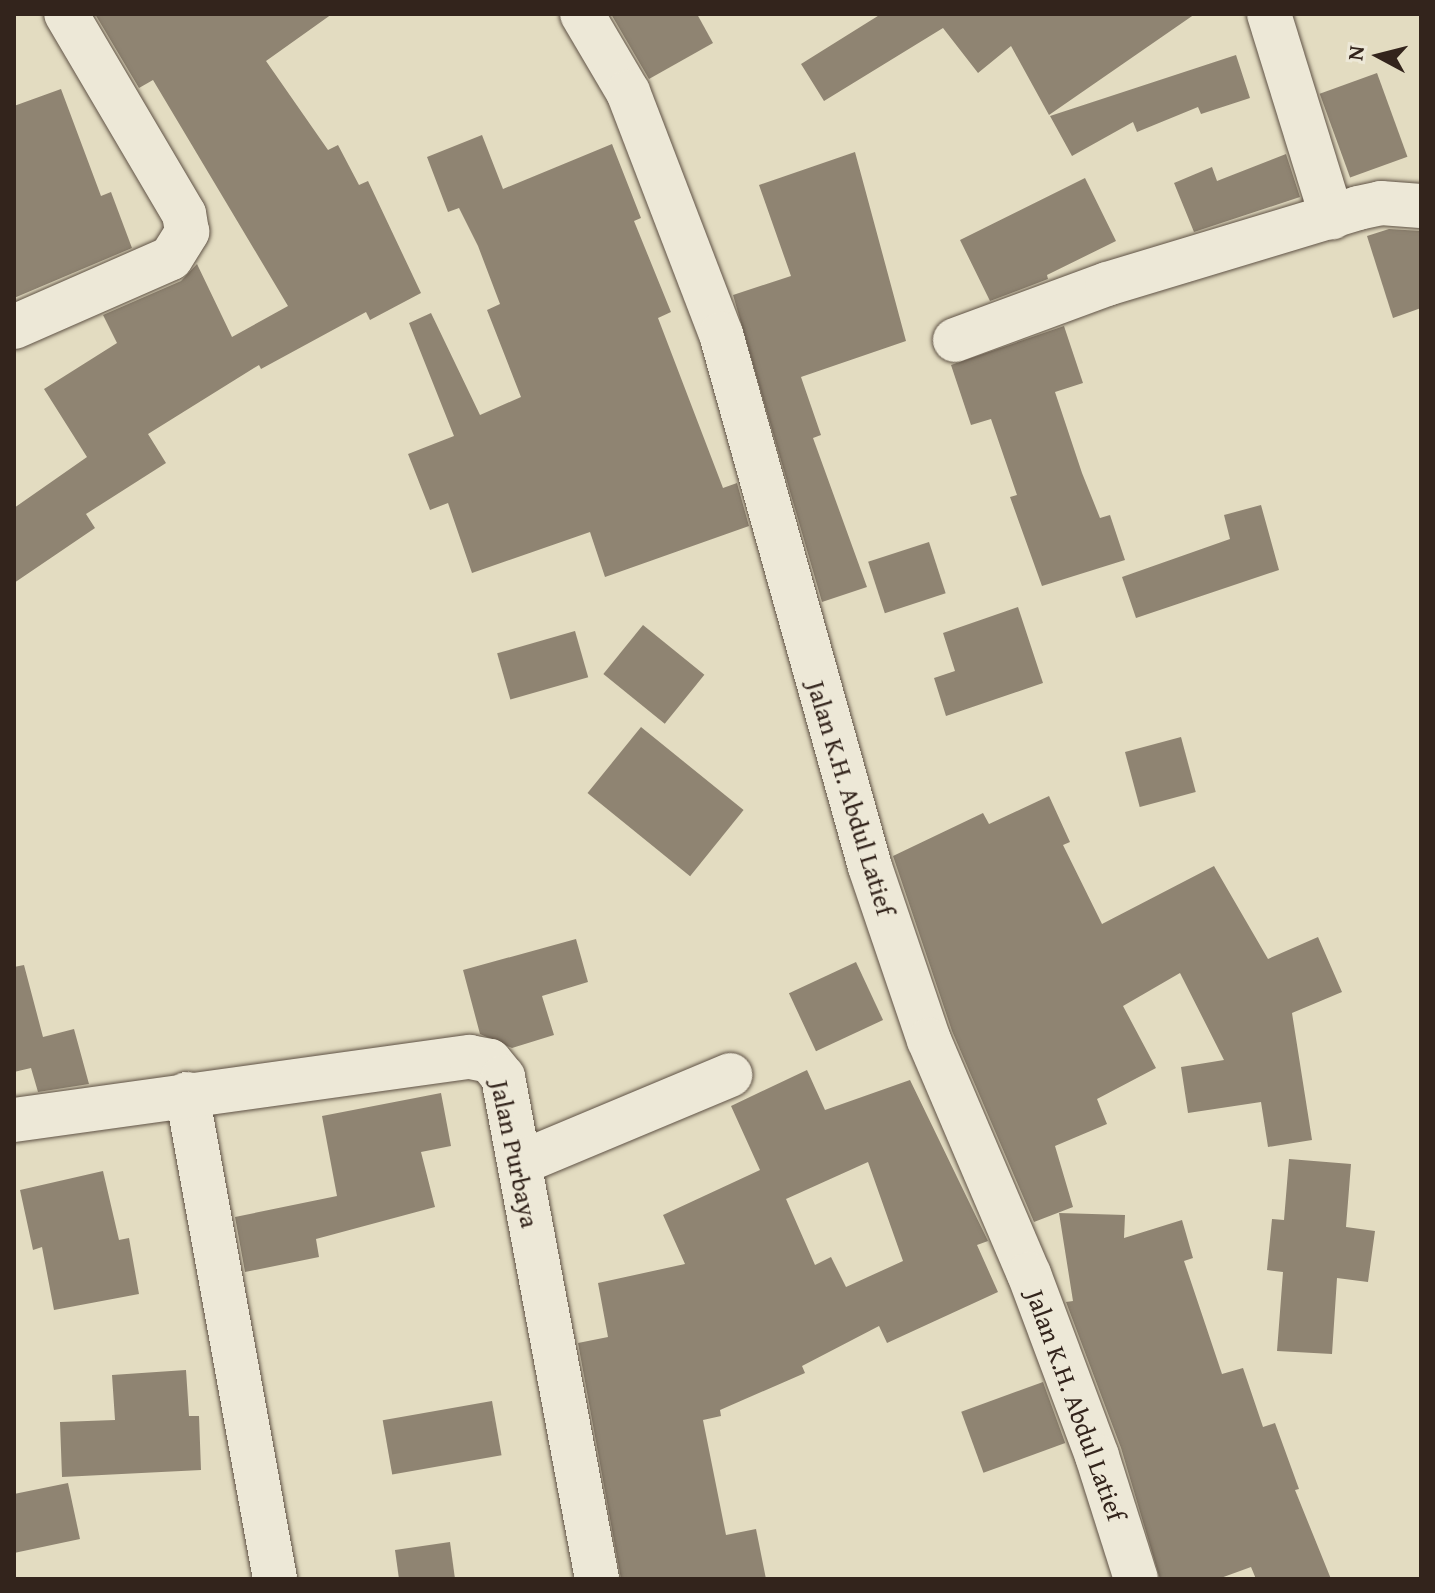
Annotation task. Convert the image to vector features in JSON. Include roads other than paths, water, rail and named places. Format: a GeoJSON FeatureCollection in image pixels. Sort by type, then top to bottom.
{"type":"FeatureCollection","features":[{"type":"Feature","properties":{"kind":"street"},"geometry":{"type":"LineString","coordinates":[[14,327],[171,258],[187,232],[184,214],[66,14]]}},
{"type":"Feature","properties":{"kind":"street","name":"Jalan K.H. Abdul Latief"},"geometry":{"type":"LineString","coordinates":[[582,14],[628,92],[666,179],[721,334],[870,867],[929,1040],[1029,1274],[1097,1456],[1136,1579]]}},
{"type":"Feature","properties":{"kind":"street"},"geometry":{"type":"LineString","coordinates":[[1269,14],[1332,217]]}},
{"type":"Feature","properties":{"kind":"street"},"geometry":{"type":"LineString","coordinates":[[955,340],[1107,284],[1332,217],[1381,203],[1421,206]]}},
{"type":"Feature","properties":{"kind":"street","name":"Jalan Purbaya"},"geometry":{"type":"LineString","coordinates":[[14,1120],[470,1057],[490,1061],[503,1077],[597,1579]]}},
{"type":"Feature","properties":{"kind":"street"},"geometry":{"type":"LineString","coordinates":[[520,1163],[730,1075]]}},
{"type":"Feature","properties":{"kind":"street"},"geometry":{"type":"LineString","coordinates":[[187,1094],[275,1579]]}}]}
